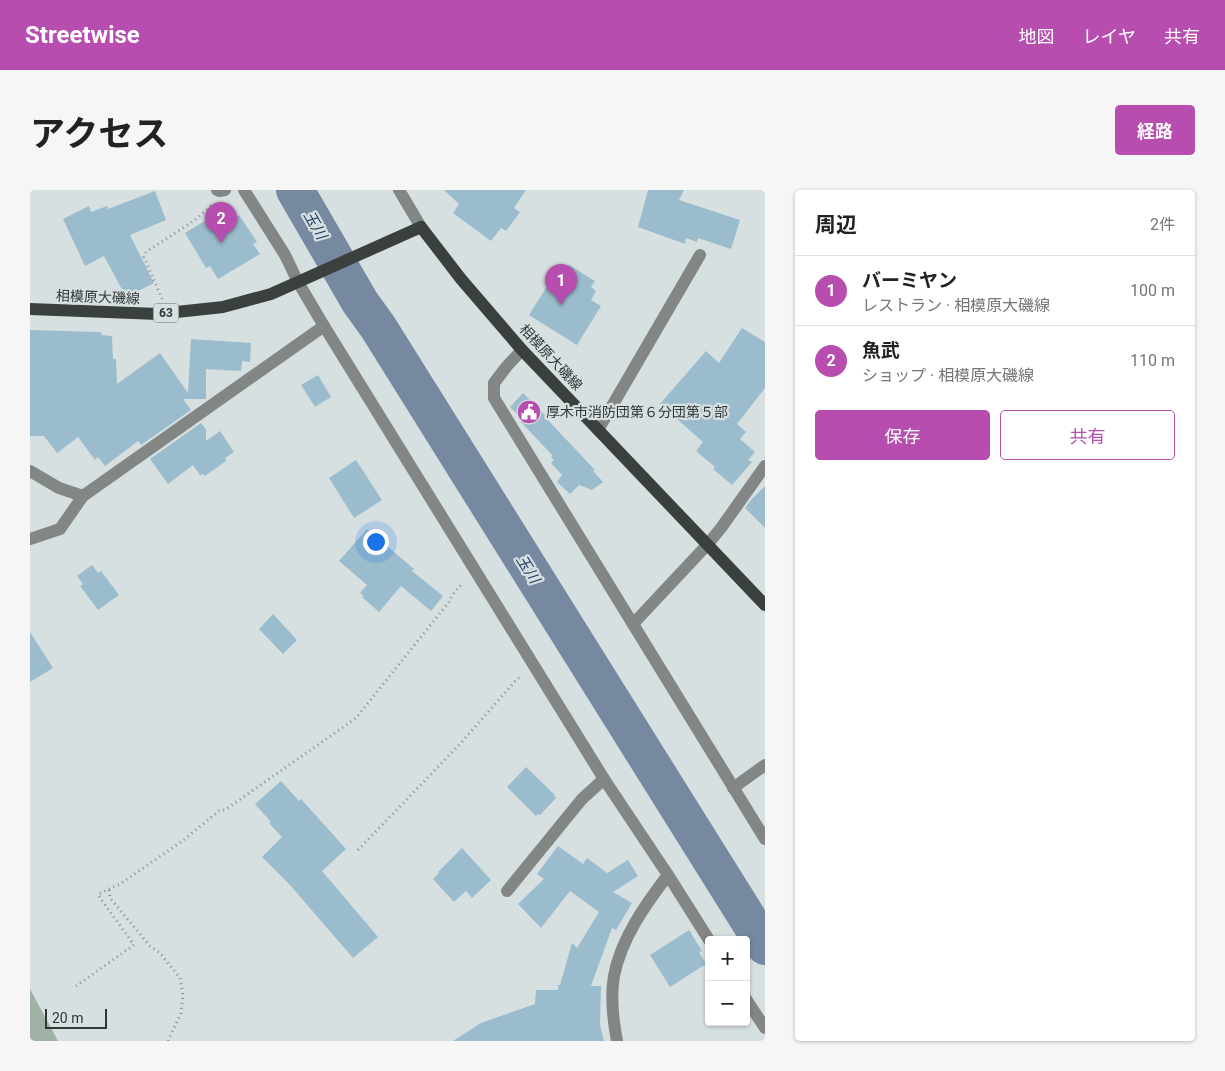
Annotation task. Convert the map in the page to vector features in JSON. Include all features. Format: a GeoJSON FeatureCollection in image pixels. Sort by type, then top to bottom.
{"type":"FeatureCollection","features":[{"type":"Feature","properties":{"kind":"main road","name":"63"},"geometry":{"type":"LineString","coordinates":[[304,279],[421,227]]}},
{"type":"Feature","properties":{"kind":"main road","name":"相模原大磯線"},"geometry":{"type":"LineString","coordinates":[[421,227],[461,279],[522,350],[765,605]]}},
{"type":"Feature","properties":{"kind":"main road","name":"相模原大磯線"},"geometry":{"type":"LineString","coordinates":[[30,307],[168,313],[223,307],[270,294],[304,279]]}},
{"type":"Feature","properties":{"kind":"street"},"geometry":{"type":"LineString","coordinates":[[244,190],[285,255],[304,279],[324,326],[534,668],[706,936]]}},
{"type":"Feature","properties":{"kind":"street"},"geometry":{"type":"LineString","coordinates":[[399,190],[421,227]]}},
{"type":"Feature","properties":{"kind":"street"},"geometry":{"type":"LineString","coordinates":[[598,430],[700,255]]}},
{"type":"Feature","properties":{"kind":"street"},"geometry":{"type":"LineString","coordinates":[[30,539],[60,530],[83,496],[324,326]]}},
{"type":"Feature","properties":{"kind":"street"},"geometry":{"type":"LineString","coordinates":[[522,350],[494,383],[494,398],[765,839]]}},
{"type":"Feature","properties":{"kind":"street"},"geometry":{"type":"LineString","coordinates":[[633,624],[725,524],[765,466]]}},
{"type":"Feature","properties":{"kind":"street"},"geometry":{"type":"LineString","coordinates":[[30,471],[59,488],[83,496]]}},
{"type":"Feature","properties":{"kind":"street"},"geometry":{"type":"LineString","coordinates":[[733,788],[765,765]]}},
{"type":"Feature","properties":{"kind":"street"},"geometry":{"type":"LineString","coordinates":[[507,891],[582,799],[604,779]]}},
{"type":"Feature","properties":{"kind":"street"},"geometry":{"type":"LineString","coordinates":[[617,1041],[612,1013],[614,976],[621,953],[650,898],[668,876]]}},
{"type":"Feature","properties":{"kind":"street"},"geometry":{"type":"LineString","coordinates":[[750,1005],[765,1028]]}},
{"type":"Feature","properties":{"kind":"path"},"geometry":{"type":"LineString","coordinates":[[168,313],[144,257],[146,252],[195,220],[216,201],[220,190]]}},
{"type":"Feature","properties":{"kind":"path"},"geometry":{"type":"LineString","coordinates":[[76,986],[134,945],[98,895],[120,884],[182,842],[220,810],[225,810],[356,718],[449,602],[460,585],[477,575]]}},
{"type":"Feature","properties":{"kind":"path"},"geometry":{"type":"LineString","coordinates":[[358,850],[460,744],[517,679],[534,668]]}},
{"type":"Feature","properties":{"kind":"path"},"geometry":{"type":"LineString","coordinates":[[109,890],[110,898],[150,946],[160,953],[180,978],[183,994],[181,1014],[168,1041]]}},
{"type":"Feature","properties":{"kind":"green space"},"geometry":{"type":"Polygon","coordinates":[[[30,989],[58,1041],[30,1041],[30,989]]]}},
{"type":"Feature","properties":{"kind":"building"},"geometry":{"type":"Polygon","coordinates":[[[444,190],[526,190],[514,208],[520,212],[506,231],[501,228],[491,241],[453,213],[459,204],[444,190]]]}},
{"type":"Feature","properties":{"kind":"building"},"geometry":{"type":"Polygon","coordinates":[[[648,190],[684,190],[679,200],[740,220],[731,249],[698,238],[697,242],[686,238],[685,244],[638,227],[648,190]]]}},
{"type":"Feature","properties":{"kind":"building"},"geometry":{"type":"Polygon","coordinates":[[[155,191],[166,220],[130,235],[154,283],[126,297],[104,256],[85,266],[63,219],[89,206],[91,212],[107,206],[108,209],[155,191]]]}},
{"type":"Feature","properties":{"kind":"building"},"geometry":{"type":"Polygon","coordinates":[[[226,206],[234,218],[239,215],[257,242],[253,244],[260,254],[218,279],[210,266],[206,268],[185,233],[226,206]]]}},
{"type":"Feature","properties":{"kind":"building"},"geometry":{"type":"Polygon","coordinates":[[[569,265],[595,281],[591,287],[596,291],[591,300],[601,306],[577,345],[529,315],[556,272],[562,276],[569,265]]]}},
{"type":"Feature","properties":{"kind":"building"},"geometry":{"type":"Polygon","coordinates":[[[742,328],[765,342],[765,388],[737,424],[746,432],[740,439],[755,452],[748,460],[752,462],[732,485],[696,451],[703,442],[660,404],[706,351],[719,363],[742,328]]]}},
{"type":"Feature","properties":{"kind":"building"},"geometry":{"type":"Polygon","coordinates":[[[30,330],[98,332],[102,333],[101,335],[112,336],[113,359],[116,359],[117,384],[160,353],[188,393],[191,339],[251,343],[250,362],[242,361],[241,371],[206,369],[206,399],[183,399],[191,410],[141,445],[138,441],[105,466],[98,457],[95,460],[78,437],[57,453],[44,436],[30,436],[30,330]]]}},
{"type":"Feature","properties":{"kind":"building"},"geometry":{"type":"Polygon","coordinates":[[[318,375],[331,397],[315,407],[301,385],[318,375]]]}},
{"type":"Feature","properties":{"kind":"building"},"geometry":{"type":"Polygon","coordinates":[[[523,393],[595,470],[593,471],[603,482],[592,490],[579,485],[570,494],[557,482],[562,475],[551,463],[554,460],[551,457],[553,456],[520,421],[522,419],[510,407],[523,393]]]}},
{"type":"Feature","properties":{"kind":"building"},"geometry":{"type":"Polygon","coordinates":[[[201,423],[206,429],[206,441],[220,431],[234,452],[225,458],[226,461],[205,476],[203,474],[200,475],[193,465],[168,484],[150,459],[201,423]]]}},
{"type":"Feature","properties":{"kind":"building"},"geometry":{"type":"Polygon","coordinates":[[[356,460],[382,500],[354,518],[329,478],[356,460]]]}},
{"type":"Feature","properties":{"kind":"building"},"geometry":{"type":"Polygon","coordinates":[[[765,486],[765,528],[745,508],[765,486]]]}},
{"type":"Feature","properties":{"kind":"building"},"geometry":{"type":"Polygon","coordinates":[[[367,529],[414,569],[412,571],[443,596],[431,611],[401,586],[379,612],[362,597],[364,596],[360,593],[367,585],[339,561],[367,529]]]}},
{"type":"Feature","properties":{"kind":"building"},"geometry":{"type":"Polygon","coordinates":[[[92,565],[98,573],[101,571],[119,595],[98,610],[80,586],[83,584],[77,576],[92,565]]]}},
{"type":"Feature","properties":{"kind":"building"},"geometry":{"type":"Polygon","coordinates":[[[273,614],[297,640],[283,654],[259,629],[273,614]]]}},
{"type":"Feature","properties":{"kind":"building"},"geometry":{"type":"Polygon","coordinates":[[[30,632],[53,668],[30,682],[30,632]]]}},
{"type":"Feature","properties":{"kind":"building"},"geometry":{"type":"Polygon","coordinates":[[[526,767],[556,798],[540,815],[536,816],[507,787],[526,767]]]}},
{"type":"Feature","properties":{"kind":"building"},"geometry":{"type":"Polygon","coordinates":[[[281,781],[299,801],[301,799],[346,849],[322,871],[378,937],[353,958],[290,885],[262,857],[282,837],[255,804],[281,781]]]}},
{"type":"Feature","properties":{"kind":"building"},"geometry":{"type":"Polygon","coordinates":[[[558,846],[583,864],[587,858],[607,873],[628,860],[638,876],[613,892],[632,903],[616,930],[612,928],[591,986],[601,986],[600,1025],[604,1041],[453,1041],[481,1023],[535,1004],[536,990],[558,990],[572,943],[577,948],[599,912],[570,891],[541,928],[518,904],[544,879],[537,874],[558,846]]]}},
{"type":"Feature","properties":{"kind":"building"},"geometry":{"type":"Polygon","coordinates":[[[462,848],[491,880],[472,898],[466,891],[454,902],[433,879],[462,848]]]}},
{"type":"Feature","properties":{"kind":"building"},"geometry":{"type":"Polygon","coordinates":[[[689,930],[702,951],[699,952],[705,965],[670,987],[650,955],[689,930]]]}},
{"type":"Feature","properties":{"kind":"waterway","name":"玉川"},"geometry":{"type":"LineString","coordinates":[[295,190],[360,302],[378,327],[765,946]]}},
{"type":"Feature","properties":{"kind":"place","name":"魚武"},"geometry":{"type":"Point","coordinates":[221,243]}},
{"type":"Feature","properties":{"kind":"place","name":"バーミヤン"},"geometry":{"type":"Point","coordinates":[561,305]}},
{"type":"Feature","properties":{"kind":"place","name":"厚木市消防団第６分団第５部"},"geometry":{"type":"Point","coordinates":[529,412]}}]}
